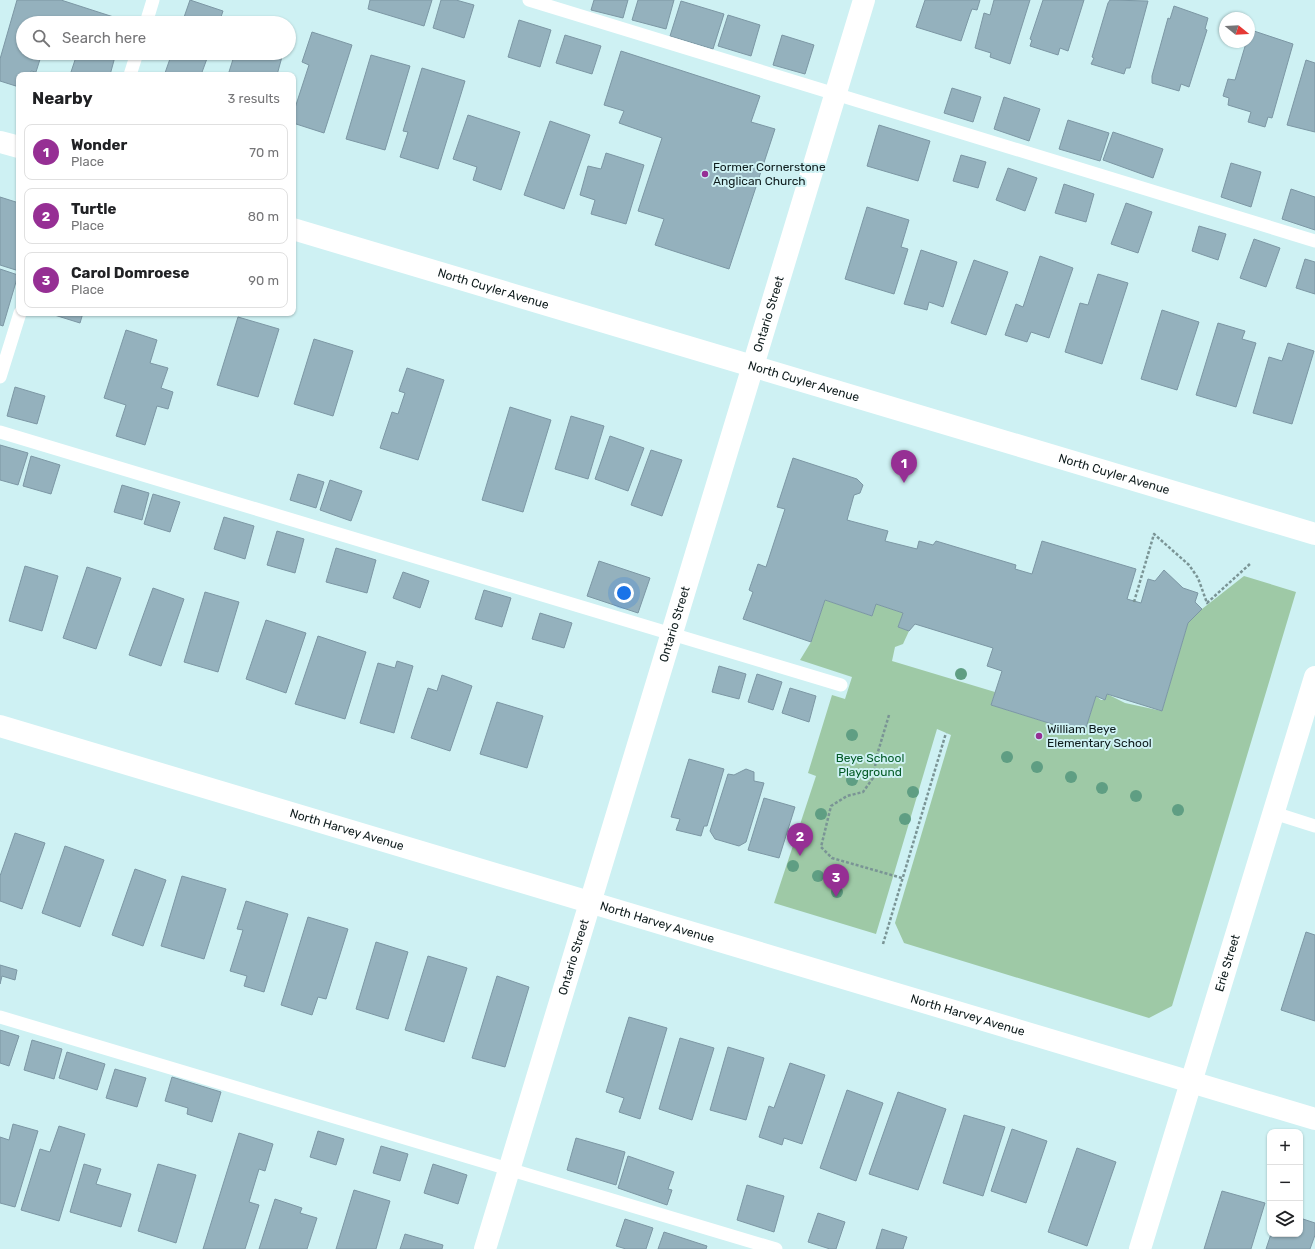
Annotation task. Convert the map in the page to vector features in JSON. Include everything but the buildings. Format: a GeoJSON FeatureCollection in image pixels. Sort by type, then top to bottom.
{"type":"FeatureCollection","features":[{"type":"Feature","properties":{"kind":"street","name":"Ontario Street"},"geometry":{"type":"LineString","coordinates":[[485,1249],[864,0]]}},
{"type":"Feature","properties":{"kind":"street"},"geometry":{"type":"LineString","coordinates":[[0,142],[16,146]]}},
{"type":"Feature","properties":{"kind":"street","name":"North Cuyler Avenue"},"geometry":{"type":"LineString","coordinates":[[296,230],[1315,534]]}},
{"type":"Feature","properties":{"kind":"street","name":"Erie Street"},"geometry":{"type":"LineString","coordinates":[[1140,1249],[1315,677]]}},
{"type":"Feature","properties":{"kind":"street","name":"North Harvey Avenue"},"geometry":{"type":"LineString","coordinates":[[0,726],[1315,1119]]}},
{"type":"Feature","properties":{"kind":"lane"},"geometry":{"type":"LineString","coordinates":[[148,16],[153,0]]}},
{"type":"Feature","properties":{"kind":"lane"},"geometry":{"type":"LineString","coordinates":[[528,0],[1315,240]]}},
{"type":"Feature","properties":{"kind":"lane"},"geometry":{"type":"LineString","coordinates":[[131,72],[135,60]]}},
{"type":"Feature","properties":{"kind":"lane"},"geometry":{"type":"LineString","coordinates":[[0,377],[19,316]]}},
{"type":"Feature","properties":{"kind":"lane"},"geometry":{"type":"LineString","coordinates":[[0,432],[841,685]]}},
{"type":"Feature","properties":{"kind":"lane"},"geometry":{"type":"LineString","coordinates":[[1274,813],[1315,826]]}},
{"type":"Feature","properties":{"kind":"lane"},"geometry":{"type":"LineString","coordinates":[[0,1018],[776,1249]]}},
{"type":"Feature","properties":{"kind":"path"},"geometry":{"type":"LineString","coordinates":[[1134,602],[1154,534],[1189,565],[1198,578],[1207,603],[1251,563]]}},
{"type":"Feature","properties":{"kind":"path"},"geometry":{"type":"LineString","coordinates":[[889,715],[877,755],[873,778],[863,792],[847,796],[831,806],[821,847],[832,858],[902,878]]}},
{"type":"Feature","properties":{"kind":"path"},"geometry":{"type":"LineString","coordinates":[[883,944],[946,733]]}},
{"type":"Feature","properties":{"kind":"green space","name":"Beye School Playground"},"geometry":{"type":"Polygon","coordinates":[[[1244,576],[1296,592],[1172,1006],[1149,1018],[904,943],[895,923],[951,735],[937,729],[876,934],[774,903],[816,776],[808,773],[832,695],[845,699],[852,677],[800,660],[811,642],[825,600],[872,616],[876,604],[903,613],[898,627],[909,631],[903,644],[895,647],[892,661],[995,692],[991,705],[1084,734],[1096,696],[1101,700],[1105,700],[1107,694],[1125,703],[1162,711],[1188,623],[1202,609],[1244,576]]]}},
{"type":"Feature","properties":{"kind":"place","name":"Former Cornerstone Anglican Church"},"geometry":{"type":"Point","coordinates":[705,174]}},
{"type":"Feature","properties":{"kind":"place","name":"Wonder"},"geometry":{"type":"Point","coordinates":[904,483]}},
{"type":"Feature","properties":{"kind":"place","name":"William Beye Elementary School"},"geometry":{"type":"Point","coordinates":[1039,736]}},
{"type":"Feature","properties":{"kind":"place","name":"Turtle"},"geometry":{"type":"Point","coordinates":[800,856]}},
{"type":"Feature","properties":{"kind":"place","name":"Carol Domroese"},"geometry":{"type":"Point","coordinates":[836,897]}}]}
